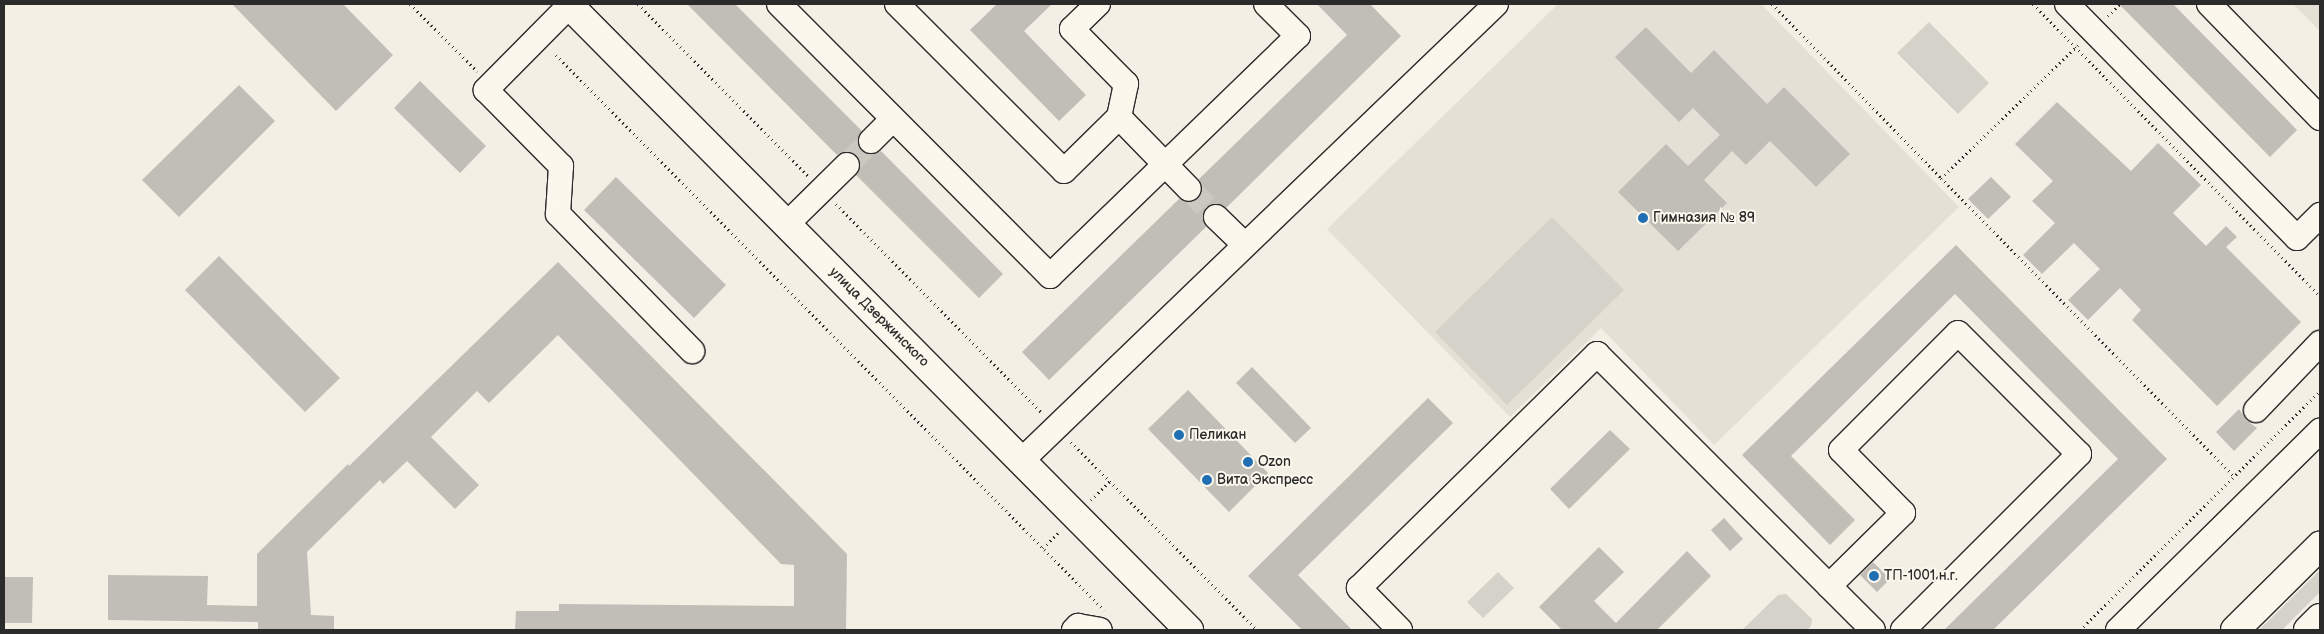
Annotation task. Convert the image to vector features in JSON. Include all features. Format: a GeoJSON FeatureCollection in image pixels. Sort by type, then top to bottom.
{"type":"FeatureCollection","features":[{"type":"Feature","properties":{"kind":"main road","name":"улица Дзержинского"},"geometry":{"type":"LineString","coordinates":[[569,4],[1189,630]]}},
{"type":"Feature","properties":{"kind":"main road"},"geometry":{"type":"LineString","coordinates":[[2235,630],[2320,546]]}},
{"type":"Feature","properties":{"kind":"main road"},"geometry":{"type":"LineString","coordinates":[[2308,630],[2320,618]]}},
{"type":"Feature","properties":{"kind":"street"},"geometry":{"type":"LineString","coordinates":[[569,4],[486,90],[561,166],[558,214],[692,351]]}},
{"type":"Feature","properties":{"kind":"street"},"geometry":{"type":"LineString","coordinates":[[779,4],[1050,276],[1298,36],[1266,4]]}},
{"type":"Feature","properties":{"kind":"street"},"geometry":{"type":"LineString","coordinates":[[897,4],[1064,171],[1119,117],[1126,84],[1072,29],[1098,4]]}},
{"type":"Feature","properties":{"kind":"street"},"geometry":{"type":"LineString","coordinates":[[2067,4],[2297,238],[2320,214]]}},
{"type":"Feature","properties":{"kind":"street"},"geometry":{"type":"LineString","coordinates":[[2209,4],[2320,118]]}},
{"type":"Feature","properties":{"kind":"street"},"geometry":{"type":"LineString","coordinates":[[1021,461],[1487,7]]}},
{"type":"Feature","properties":{"kind":"street"},"geometry":{"type":"LineString","coordinates":[[1119,117],[1189,189]]}},
{"type":"Feature","properties":{"kind":"street"},"geometry":{"type":"LineString","coordinates":[[871,141],[893,119]]}},
{"type":"Feature","properties":{"kind":"street"},"geometry":{"type":"LineString","coordinates":[[787,224],[847,165]]}},
{"type":"Feature","properties":{"kind":"street"},"geometry":{"type":"LineString","coordinates":[[1216,217],[1244,245]]}},
{"type":"Feature","properties":{"kind":"street"},"geometry":{"type":"LineString","coordinates":[[1829,586],[1903,513],[1841,450],[1958,334],[2079,454],[1903,630]]}},
{"type":"Feature","properties":{"kind":"street"},"geometry":{"type":"LineString","coordinates":[[2256,410],[2320,344]]}},
{"type":"Feature","properties":{"kind":"street"},"geometry":{"type":"LineString","coordinates":[[1400,630],[1359,588],[1597,354],[1873,630]]}},
{"type":"Feature","properties":{"kind":"street"},"geometry":{"type":"LineString","coordinates":[[2118,630],[2320,431]]}},
{"type":"Feature","properties":{"kind":"street"},"geometry":{"type":"LineString","coordinates":[[1074,630],[1078,626],[1104,622]]}},
{"type":"Feature","properties":{"kind":"path"},"geometry":{"type":"LineString","coordinates":[[410,4],[482,77]]}},
{"type":"Feature","properties":{"kind":"path"},"geometry":{"type":"LineString","coordinates":[[638,4],[1257,630]]}},
{"type":"Feature","properties":{"kind":"path"},"geometry":{"type":"LineString","coordinates":[[1772,4],[2234,476]]}},
{"type":"Feature","properties":{"kind":"path"},"geometry":{"type":"LineString","coordinates":[[2033,4],[2320,296]]}},
{"type":"Feature","properties":{"kind":"path"},"geometry":{"type":"LineString","coordinates":[[2102,22],[2120,4]]}},
{"type":"Feature","properties":{"kind":"path"},"geometry":{"type":"LineString","coordinates":[[1941,178],[2082,41]]}},
{"type":"Feature","properties":{"kind":"path"},"geometry":{"type":"LineString","coordinates":[[556,55],[1104,622]]}},
{"type":"Feature","properties":{"kind":"path"},"geometry":{"type":"LineString","coordinates":[[2080,630],[2320,391]]}},
{"type":"Feature","properties":{"kind":"shaded area","name":"Гимназия № 89"},"geometry":{"type":"Polygon","coordinates":[[[1558,4],[1761,4],[1959,207],[1714,445],[1601,328],[1510,417],[1327,229],[1558,4]]]}},
{"type":"Feature","properties":{"kind":"shaded area"},"geometry":{"type":"Polygon","coordinates":[[[2293,4],[2320,4],[2320,31],[2293,4]]]}},
{"type":"Feature","properties":{"kind":"shaded area"},"geometry":{"type":"Polygon","coordinates":[[[1929,22],[1989,83],[1958,114],[1897,53],[1929,22]]]}},
{"type":"Feature","properties":{"kind":"shaded area"},"geometry":{"type":"Polygon","coordinates":[[[1552,217],[1624,290],[1507,405],[1435,332],[1552,217]]]}},
{"type":"Feature","properties":{"kind":"shaded area"},"geometry":{"type":"Polygon","coordinates":[[[2320,570],[2320,592],[2282,630],[2259,630],[2320,570]]]}},
{"type":"Feature","properties":{"kind":"shaded area"},"geometry":{"type":"Polygon","coordinates":[[[1498,572],[1514,588],[1483,618],[1467,602],[1498,572]]]}},
{"type":"Feature","properties":{"kind":"shaded area"},"geometry":{"type":"Polygon","coordinates":[[[1786,594],[1812,619],[1811,626],[1807,630],[1742,630],[1778,595],[1786,594]]]}},
{"type":"Feature","properties":{"kind":"building"},"geometry":{"type":"Polygon","coordinates":[[[232,4],[343,4],[393,55],[336,111],[232,4]]]}},
{"type":"Feature","properties":{"kind":"building"},"geometry":{"type":"Polygon","coordinates":[[[687,4],[735,4],[862,131],[858,138],[861,150],[868,154],[875,154],[881,151],[1003,274],[979,298],[856,175],[860,168],[857,156],[850,152],[843,152],[837,155],[687,4]]]}},
{"type":"Feature","properties":{"kind":"building"},"geometry":{"type":"Polygon","coordinates":[[[997,4],[1052,4],[1024,31],[1086,95],[1059,121],[970,30],[997,4]]]}},
{"type":"Feature","properties":{"kind":"building"},"geometry":{"type":"Polygon","coordinates":[[[1317,4],[1370,4],[1401,36],[1226,208],[1219,204],[1206,207],[1203,214],[1206,227],[1049,380],[1022,352],[1179,199],[1192,202],[1199,198],[1202,186],[1199,179],[1347,35],[1317,4]]]}},
{"type":"Feature","properties":{"kind":"building"},"geometry":{"type":"Polygon","coordinates":[[[2119,4],[2173,4],[2297,130],[2270,157],[2119,4]]]}},
{"type":"Feature","properties":{"kind":"building"},"geometry":{"type":"Polygon","coordinates":[[[1646,27],[1691,73],[1714,50],[1767,104],[1784,87],[1850,154],[1816,187],[1770,141],[1746,165],[1732,151],[1704,180],[1727,203],[1678,251],[1618,192],[1666,144],[1688,166],[1720,135],[1693,108],[1679,122],[1615,57],[1646,27]]]}},
{"type":"Feature","properties":{"kind":"building"},"geometry":{"type":"Polygon","coordinates":[[[420,81],[486,146],[460,173],[394,108],[420,81]]]}},
{"type":"Feature","properties":{"kind":"building"},"geometry":{"type":"Polygon","coordinates":[[[239,85],[275,121],[179,217],[142,180],[239,85]]]}},
{"type":"Feature","properties":{"kind":"building"},"geometry":{"type":"Polygon","coordinates":[[[2057,102],[2131,171],[2158,143],[2201,185],[2173,213],[2206,246],[2226,226],[2237,237],[2226,247],[2301,322],[2217,406],[2132,320],[2141,310],[2120,288],[2088,320],[2068,300],[2100,269],[2074,243],[2042,274],[2023,255],[2055,223],[2032,201],[2053,181],[2015,144],[2057,102]]]}},
{"type":"Feature","properties":{"kind":"building"},"geometry":{"type":"Polygon","coordinates":[[[616,177],[726,285],[694,318],[584,210],[616,177]]]}},
{"type":"Feature","properties":{"kind":"building"},"geometry":{"type":"Polygon","coordinates":[[[1991,177],[2011,197],[1988,219],[1968,199],[1991,177]]]}},
{"type":"Feature","properties":{"kind":"building"},"geometry":{"type":"Polygon","coordinates":[[[1956,245],[2167,459],[1993,630],[1944,630],[2118,459],[1955,294],[1791,456],[1855,520],[1830,545],[1742,455],[1956,245]]]}},
{"type":"Feature","properties":{"kind":"building"},"geometry":{"type":"Polygon","coordinates":[[[219,256],[340,378],[305,412],[185,290],[219,256]]]}},
{"type":"Feature","properties":{"kind":"building"},"geometry":{"type":"Polygon","coordinates":[[[558,262],[847,554],[846,630],[515,630],[516,611],[559,611],[559,604],[794,606],[794,565],[781,564],[558,335],[489,403],[477,391],[431,437],[479,485],[455,509],[407,461],[383,484],[380,480],[307,552],[311,615],[334,616],[334,630],[258,630],[258,622],[108,620],[108,575],[208,576],[207,605],[257,606],[257,554],[558,262]]]}},
{"type":"Feature","properties":{"kind":"building"},"geometry":{"type":"Polygon","coordinates":[[[1252,367],[1311,428],[1295,443],[1236,383],[1252,367]]]}},
{"type":"Feature","properties":{"kind":"building"},"geometry":{"type":"Polygon","coordinates":[[[1188,390],[1268,473],[1229,512],[1148,429],[1188,390]]]}},
{"type":"Feature","properties":{"kind":"building"},"geometry":{"type":"Polygon","coordinates":[[[1428,398],[1453,423],[1298,575],[1352,630],[1302,630],[1248,576],[1428,398]]]}},
{"type":"Feature","properties":{"kind":"building"},"geometry":{"type":"Polygon","coordinates":[[[2239,409],[2246,420],[2257,428],[2234,451],[2216,432],[2239,409]]]}},
{"type":"Feature","properties":{"kind":"building"},"geometry":{"type":"Polygon","coordinates":[[[1610,430],[1630,449],[1569,509],[1550,489],[1610,430]]]}},
{"type":"Feature","properties":{"kind":"building"},"geometry":{"type":"Polygon","coordinates":[[[1724,518],[1743,539],[1730,551],[1711,530],[1724,518]]]}},
{"type":"Feature","properties":{"kind":"building"},"geometry":{"type":"Polygon","coordinates":[[[1599,547],[1624,572],[1594,601],[1616,623],[1687,551],[1711,576],[1657,630],[1562,630],[1539,607],[1599,547]]]}},
{"type":"Feature","properties":{"kind":"building","name":"ТП-1001 н.г."},"geometry":{"type":"Polygon","coordinates":[[[1873,562],[1890,579],[1877,592],[1860,575],[1873,562]]]}},
{"type":"Feature","properties":{"kind":"building"},"geometry":{"type":"Polygon","coordinates":[[[4,577],[33,577],[32,623],[4,623],[4,577]]]}},
{"type":"Feature","properties":{"kind":"tunnel"},"geometry":{"type":"LineString","coordinates":[[847,165],[871,141]]}},
{"type":"Feature","properties":{"kind":"tunnel"},"geometry":{"type":"LineString","coordinates":[[1189,189],[1216,217]]}},
{"type":"Feature","properties":{"kind":"place","name":"Гимназия № 89"},"geometry":{"type":"Point","coordinates":[1643,218]}},
{"type":"Feature","properties":{"kind":"place","name":"Пеликан"},"geometry":{"type":"Point","coordinates":[1179,435]}},
{"type":"Feature","properties":{"kind":"place","name":"Ozon"},"geometry":{"type":"Point","coordinates":[1248,462]}},
{"type":"Feature","properties":{"kind":"place","name":"Вита Экспресс"},"geometry":{"type":"Point","coordinates":[1207,480]}},
{"type":"Feature","properties":{"kind":"place","name":"ТП-1001 н.г."},"geometry":{"type":"Point","coordinates":[1874,576]}}]}
